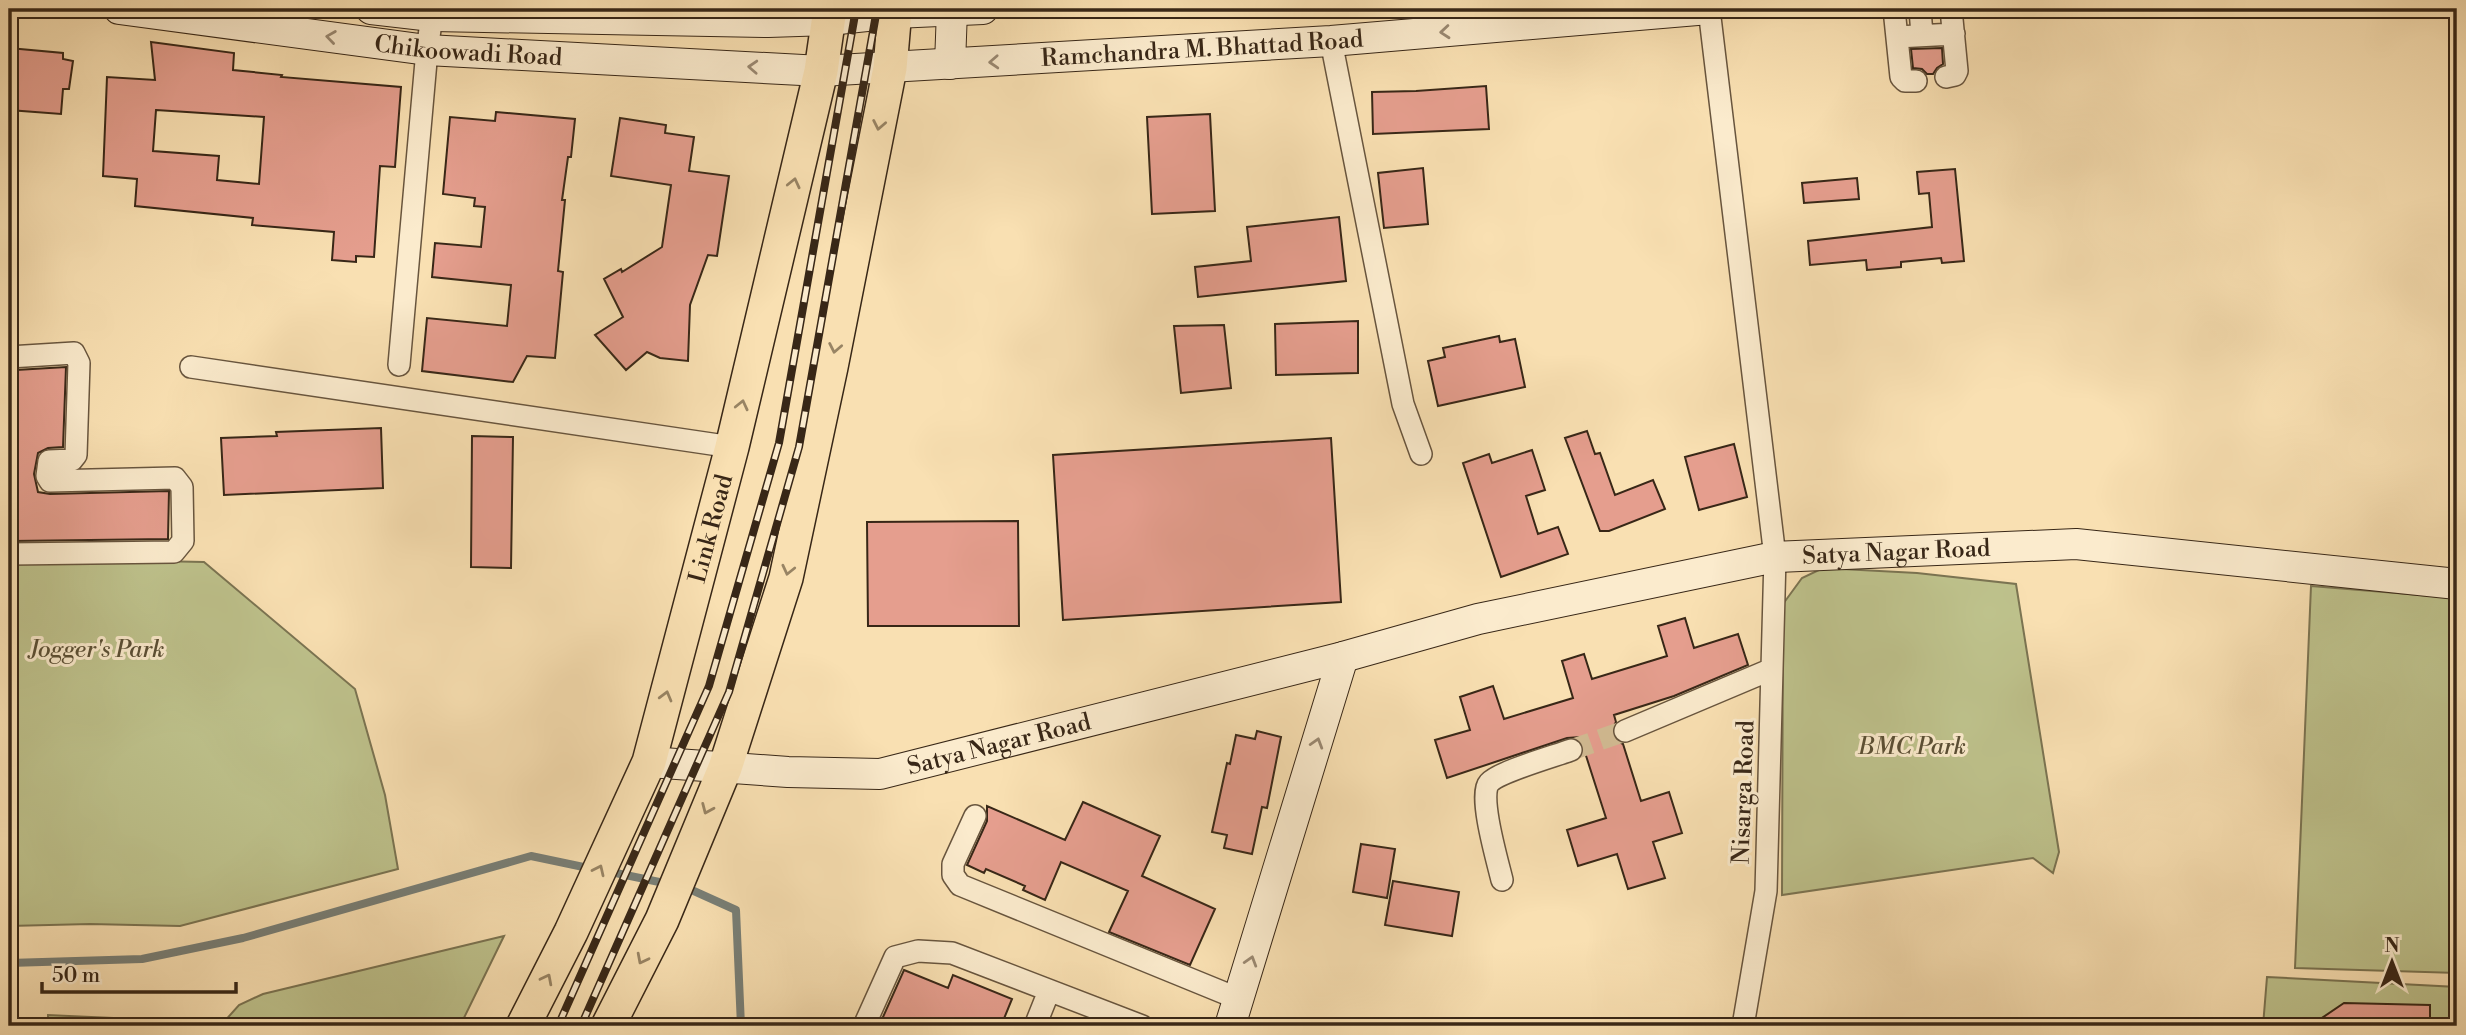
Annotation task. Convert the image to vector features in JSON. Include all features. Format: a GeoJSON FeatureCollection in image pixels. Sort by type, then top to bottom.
{"type":"FeatureCollection","features":[{"type":"Feature","properties":{"kind":"main road"},"geometry":{"type":"LineString","coordinates":[[608,1026],[676,885],[725,768],[786,578],[890,68],[895,11]]}},
{"type":"Feature","properties":{"kind":"main road","name":"Link Road"},"geometry":{"type":"LineString","coordinates":[[523,1026],[571,932],[649,762],[732,447],[821,71],[830,15]]}},
{"type":"Feature","properties":{"kind":"street","name":"Chikoowadi Road"},"geometry":{"type":"LineString","coordinates":[[118,9],[183,13],[427,50],[821,71]]}},
{"type":"Feature","properties":{"kind":"street","name":"Chikoowadi Road"},"geometry":{"type":"LineString","coordinates":[[371,9],[432,16],[768,22],[830,15]]}},
{"type":"Feature","properties":{"kind":"street"},"geometry":{"type":"LineString","coordinates":[[830,15],[983,9]]}},
{"type":"Feature","properties":{"kind":"street","name":"Ramchandra M. Bhattad Road"},"geometry":{"type":"LineString","coordinates":[[821,71],[1331,41],[1709,9]]}},
{"type":"Feature","properties":{"kind":"street","name":"Nisarga Road"},"geometry":{"type":"LineString","coordinates":[[1709,9],[1775,557],[1766,891],[1743,1026]]}},
{"type":"Feature","properties":{"kind":"street"},"geometry":{"type":"LineString","coordinates":[[1894,9],[1901,77],[1905,81],[1916,81]]}},
{"type":"Feature","properties":{"kind":"street"},"geometry":{"type":"LineString","coordinates":[[1920,9],[1922,35]]}},
{"type":"Feature","properties":{"kind":"street"},"geometry":{"type":"LineString","coordinates":[[1946,77],[1955,75],[1957,71],[1951,9]]}},
{"type":"Feature","properties":{"kind":"street"},"geometry":{"type":"LineString","coordinates":[[950,64],[952,10]]}},
{"type":"Feature","properties":{"kind":"street"},"geometry":{"type":"LineString","coordinates":[[398,365],[432,16]]}},
{"type":"Feature","properties":{"kind":"street"},"geometry":{"type":"LineString","coordinates":[[1897,37],[1954,34]]}},
{"type":"Feature","properties":{"kind":"street"},"geometry":{"type":"LineString","coordinates":[[1331,41],[1403,404],[1421,454]]}},
{"type":"Feature","properties":{"kind":"street"},"geometry":{"type":"LineString","coordinates":[[9,357],[74,353],[79,363],[76,455],[72,460],[49,461],[47,476],[50,481],[174,478],[182,487],[183,541],[174,552],[9,554]]}},
{"type":"Feature","properties":{"kind":"street"},"geometry":{"type":"LineString","coordinates":[[191,368],[732,447]]}},
{"type":"Feature","properties":{"kind":"street","name":"Satya Nagar Road"},"geometry":{"type":"LineString","coordinates":[[649,762],[788,772],[880,774],[1343,657],[1478,619],[1775,557],[2076,544],[2457,583]]}},
{"type":"Feature","properties":{"kind":"street"},"geometry":{"type":"LineString","coordinates":[[975,816],[953,864],[953,875],[960,885],[1235,1013],[1343,657]]}},
{"type":"Feature","properties":{"kind":"street"},"geometry":{"type":"LineString","coordinates":[[1625,730],[1772,668]]}},
{"type":"Feature","properties":{"kind":"street"},"geometry":{"type":"LineString","coordinates":[[1502,880],[1486,807],[1488,783],[1499,776],[1571,750]]}},
{"type":"Feature","properties":{"kind":"street"},"geometry":{"type":"LineString","coordinates":[[863,1026],[895,957],[918,951],[952,953],[1142,1026]]}},
{"type":"Feature","properties":{"kind":"street"},"geometry":{"type":"LineString","coordinates":[[1035,1026],[1049,991]]}},
{"type":"Feature","properties":{"kind":"green space","name":"Jogger's Park"},"geometry":{"type":"Polygon","coordinates":[[[9,558],[204,562],[355,689],[385,795],[398,869],[180,926],[9,926],[9,558]]]}},
{"type":"Feature","properties":{"kind":"green space","name":"BMC Park"},"geometry":{"type":"Polygon","coordinates":[[[1823,568],[1917,573],[2016,584],[2059,852],[2053,873],[2033,858],[1782,895],[1783,604],[1802,578],[1823,568]]]}},
{"type":"Feature","properties":{"kind":"green space"},"geometry":{"type":"Polygon","coordinates":[[[2311,586],[2457,598],[2457,973],[2295,968],[2311,586]]]}},
{"type":"Feature","properties":{"kind":"green space"},"geometry":{"type":"Polygon","coordinates":[[[504,936],[460,1026],[48,1026],[48,1015],[223,1023],[239,1005],[263,994],[504,936]]]}},
{"type":"Feature","properties":{"kind":"green space"},"geometry":{"type":"Polygon","coordinates":[[[2267,977],[2457,987],[2457,1026],[2263,1026],[2267,977]]]}},
{"type":"Feature","properties":{"kind":"building"},"geometry":{"type":"Polygon","coordinates":[[[151,42],[234,53],[233,70],[282,75],[281,77],[401,87],[395,167],[380,166],[374,257],[356,256],[356,262],[332,260],[334,232],[252,225],[253,218],[135,206],[137,179],[103,176],[107,77],[155,80],[151,42]],[[156,110],[153,151],[219,156],[217,180],[259,184],[264,117],[156,110]]]}},
{"type":"Feature","properties":{"kind":"building"},"geometry":{"type":"Polygon","coordinates":[[[9,48],[63,53],[63,59],[73,61],[69,89],[63,89],[61,114],[9,110],[9,48]]]}},
{"type":"Feature","properties":{"kind":"building"},"geometry":{"type":"Polygon","coordinates":[[[1942,48],[1943,64],[1933,74],[1913,68],[1911,49],[1942,48]]]}},
{"type":"Feature","properties":{"kind":"building"},"geometry":{"type":"Polygon","coordinates":[[[1486,86],[1489,129],[1373,134],[1372,92],[1486,86]]]}},
{"type":"Feature","properties":{"kind":"building"},"geometry":{"type":"Polygon","coordinates":[[[496,112],[575,119],[562,200],[565,200],[558,271],[563,272],[555,358],[527,356],[513,382],[422,371],[427,318],[507,326],[511,285],[432,277],[435,243],[481,247],[485,207],[474,206],[475,198],[443,194],[450,117],[495,121],[496,112]]]}},
{"type":"Feature","properties":{"kind":"building"},"geometry":{"type":"Polygon","coordinates":[[[1210,114],[1215,211],[1152,214],[1147,117],[1210,114]]]}},
{"type":"Feature","properties":{"kind":"building"},"geometry":{"type":"Polygon","coordinates":[[[620,118],[666,125],[665,133],[694,137],[689,171],[729,176],[717,256],[708,255],[690,305],[688,361],[660,358],[647,352],[626,370],[595,335],[623,317],[604,279],[621,269],[622,272],[662,247],[671,185],[611,176],[620,118]]]}},
{"type":"Feature","properties":{"kind":"building"},"geometry":{"type":"Polygon","coordinates":[[[1423,168],[1428,224],[1384,228],[1378,173],[1423,168]]]}},
{"type":"Feature","properties":{"kind":"building"},"geometry":{"type":"Polygon","coordinates":[[[1955,169],[1964,261],[1942,263],[1941,258],[1901,262],[1901,267],[1867,270],[1866,260],[1810,265],[1808,241],[1932,227],[1929,193],[1919,194],[1917,172],[1955,169]]]}},
{"type":"Feature","properties":{"kind":"building"},"geometry":{"type":"Polygon","coordinates":[[[1857,178],[1859,199],[1804,203],[1802,183],[1857,178]]]}},
{"type":"Feature","properties":{"kind":"building"},"geometry":{"type":"Polygon","coordinates":[[[1339,217],[1346,281],[1198,297],[1195,267],[1251,261],[1247,227],[1339,217]]]}},
{"type":"Feature","properties":{"kind":"building"},"geometry":{"type":"Polygon","coordinates":[[[1358,321],[1358,373],[1276,375],[1275,324],[1358,321]]]}},
{"type":"Feature","properties":{"kind":"building"},"geometry":{"type":"Polygon","coordinates":[[[1224,325],[1231,388],[1181,393],[1174,326],[1224,325]]]}},
{"type":"Feature","properties":{"kind":"building"},"geometry":{"type":"Polygon","coordinates":[[[1499,336],[1500,342],[1515,339],[1525,387],[1438,406],[1428,361],[1445,357],[1443,348],[1499,336]]]}},
{"type":"Feature","properties":{"kind":"building"},"geometry":{"type":"Polygon","coordinates":[[[66,367],[63,447],[48,448],[38,453],[34,474],[38,492],[169,491],[168,539],[9,539],[9,447],[17,447],[16,370],[66,367]]]}},
{"type":"Feature","properties":{"kind":"building"},"geometry":{"type":"Polygon","coordinates":[[[381,428],[383,488],[224,495],[221,438],[277,436],[276,432],[381,428]]]}},
{"type":"Feature","properties":{"kind":"building"},"geometry":{"type":"Polygon","coordinates":[[[1587,431],[1595,454],[1600,453],[1615,495],[1653,480],[1665,509],[1609,531],[1600,531],[1565,438],[1587,431]]]}},
{"type":"Feature","properties":{"kind":"building"},"geometry":{"type":"Polygon","coordinates":[[[472,436],[513,437],[511,568],[471,567],[472,436]]]}},
{"type":"Feature","properties":{"kind":"building"},"geometry":{"type":"Polygon","coordinates":[[[1331,438],[1341,602],[1063,620],[1053,455],[1331,438]]]}},
{"type":"Feature","properties":{"kind":"building"},"geometry":{"type":"Polygon","coordinates":[[[1734,444],[1747,497],[1699,510],[1685,457],[1734,444]]]}},
{"type":"Feature","properties":{"kind":"building"},"geometry":{"type":"Polygon","coordinates":[[[1532,450],[1545,490],[1526,496],[1538,534],[1558,527],[1568,554],[1501,577],[1463,463],[1489,454],[1492,463],[1532,450]]]}},
{"type":"Feature","properties":{"kind":"building"},"geometry":{"type":"Polygon","coordinates":[[[1018,521],[1019,626],[868,626],[867,522],[1018,521]]]}},
{"type":"Feature","properties":{"kind":"building"},"geometry":{"type":"Polygon","coordinates":[[[1685,618],[1694,648],[1738,634],[1748,665],[1674,696],[1614,715],[1616,722],[1612,729],[1613,735],[1623,744],[1641,801],[1669,792],[1682,833],[1653,842],[1665,878],[1628,889],[1617,854],[1578,866],[1567,830],[1606,818],[1580,737],[1567,738],[1447,778],[1435,740],[1470,730],[1460,697],[1493,686],[1504,719],[1573,698],[1562,661],[1584,654],[1592,679],[1667,656],[1658,626],[1685,618]]]}},
{"type":"Feature","properties":{"kind":"building"},"geometry":{"type":"Polygon","coordinates":[[[1257,731],[1281,737],[1267,808],[1262,807],[1252,854],[1224,848],[1227,835],[1212,832],[1236,735],[1255,739],[1257,731]]]}},
{"type":"Feature","properties":{"kind":"building"},"geometry":{"type":"Polygon","coordinates":[[[1083,802],[1160,836],[1142,876],[1215,909],[1190,965],[1109,932],[1128,891],[1061,862],[1045,900],[1023,890],[1025,886],[986,869],[984,873],[967,865],[987,821],[987,806],[1065,840],[1083,802]]]}},
{"type":"Feature","properties":{"kind":"building"},"geometry":{"type":"Polygon","coordinates":[[[1361,844],[1395,849],[1387,898],[1353,892],[1361,844]]]}},
{"type":"Feature","properties":{"kind":"building"},"geometry":{"type":"Polygon","coordinates":[[[1393,881],[1459,892],[1452,936],[1385,925],[1393,881]]]}},
{"type":"Feature","properties":{"kind":"building"},"geometry":{"type":"Polygon","coordinates":[[[904,970],[948,988],[953,975],[1012,999],[1001,1026],[879,1026],[904,970]]]}},
{"type":"Feature","properties":{"kind":"building"},"geometry":{"type":"Polygon","coordinates":[[[2344,1003],[2430,1005],[2430,1026],[2310,1026],[2344,1003]]]}},
{"type":"Feature","properties":{"kind":"waterway"},"geometry":{"type":"LineString","coordinates":[[9,963],[142,959],[243,938],[531,856],[593,869]]}},
{"type":"Feature","properties":{"kind":"waterway"},"geometry":{"type":"LineString","coordinates":[[606,871],[669,884]]}},
{"type":"Feature","properties":{"kind":"waterway"},"geometry":{"type":"LineString","coordinates":[[685,887],[736,910],[741,1026]]}},
{"type":"Feature","properties":{"kind":"tunnel"},"geometry":{"type":"LineString","coordinates":[[1571,750],[1625,731]]}},
{"type":"Feature","properties":{"kind":"railway"},"geometry":{"type":"LineString","coordinates":[[558,1026],[709,686],[779,443],[856,9]]}},
{"type":"Feature","properties":{"kind":"railway"},"geometry":{"type":"LineString","coordinates":[[581,1026],[729,692],[799,447],[877,9]]}}]}
